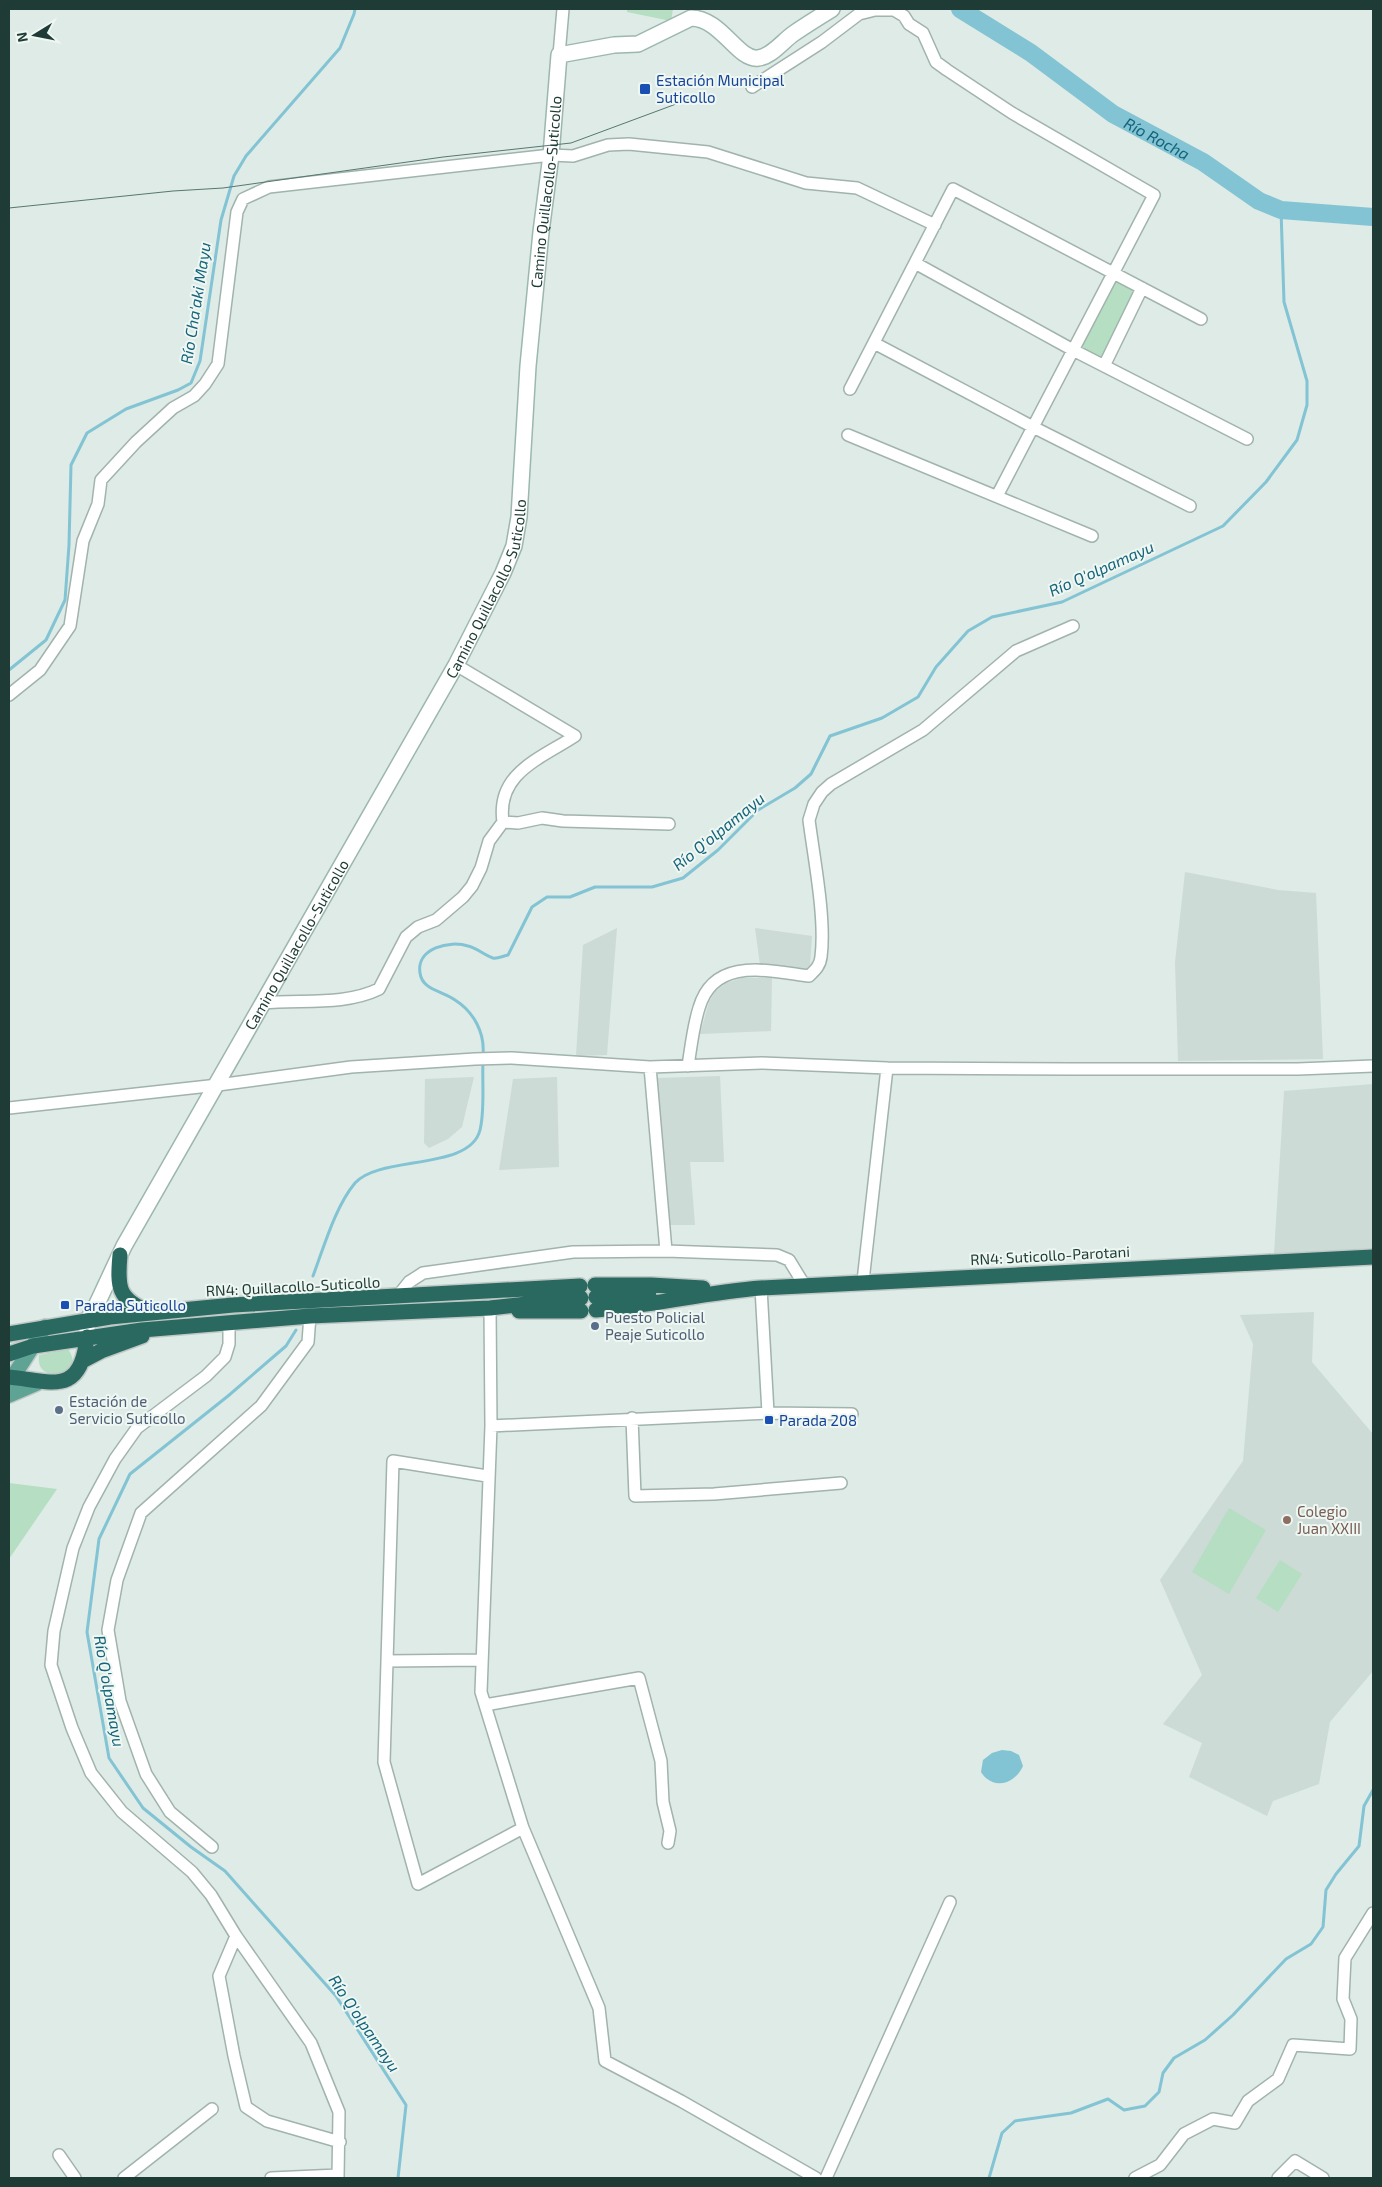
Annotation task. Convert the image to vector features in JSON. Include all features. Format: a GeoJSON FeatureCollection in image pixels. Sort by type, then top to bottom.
{"type":"FeatureCollection","features":[{"type":"Feature","properties":{"kind":"highway"},"geometry":{"type":"LineString","coordinates":[[120,1256],[118,1278],[125,1299],[132,1305],[151,1313]]}},
{"type":"Feature","properties":{"kind":"highway","name":"RN4: Suticollo-Parotani"},"geometry":{"type":"LineString","coordinates":[[588,1298],[696,1295],[730,1290],[862,1281],[1373,1257]]}},
{"type":"Feature","properties":{"kind":"highway","name":"RN4: Suticollo-Parotani"},"geometry":{"type":"LineString","coordinates":[[588,1298],[650,1285],[730,1290]]}},
{"type":"Feature","properties":{"kind":"highway","name":"RN4: Quillacollo-Suticollo"},"geometry":{"type":"LineString","coordinates":[[9,1334],[87,1320],[232,1305],[397,1297],[588,1298]]}},
{"type":"Feature","properties":{"kind":"highway","name":"RN4: Quillacollo-Suticollo"},"geometry":{"type":"LineString","coordinates":[[9,1354],[33,1346],[87,1337],[229,1322],[310,1316],[490,1308],[588,1298]]}},
{"type":"Feature","properties":{"kind":"highway"},"geometry":{"type":"LineString","coordinates":[[10,1379],[37,1383],[57,1383],[69,1378],[82,1361],[101,1351],[167,1328]]}},
{"type":"Feature","properties":{"kind":"highway"},"geometry":{"type":"LineString","coordinates":[[82,1361],[87,1337]]}},
{"type":"Feature","properties":{"kind":"main road"},"geometry":{"type":"LineString","coordinates":[[559,55],[614,45],[638,44],[691,18],[699,18],[710,22],[746,55],[758,59],[767,55],[791,35],[832,9]]}},
{"type":"Feature","properties":{"kind":"main road","name":"Camino Quillacollo-Suticollo"},"geometry":{"type":"LineString","coordinates":[[87,1337],[87,1320],[120,1256],[456,665],[503,573],[514,546],[519,517],[528,366],[541,232],[551,154],[559,55]]}},
{"type":"Feature","properties":{"kind":"main road"},"geometry":{"type":"LineString","coordinates":[[10,1379],[45,1327]]}},
{"type":"Feature","properties":{"kind":"main road"},"geometry":{"type":"LineString","coordinates":[[9,1395],[37,1383]]}},
{"type":"Feature","properties":{"kind":"street"},"geometry":{"type":"LineString","coordinates":[[559,55],[564,9]]}},
{"type":"Feature","properties":{"kind":"street"},"geometry":{"type":"LineString","coordinates":[[752,86],[822,42],[858,14],[876,10],[894,10],[904,16],[909,24],[923,33],[936,62],[946,70],[1012,113],[1154,195],[997,496]]}},
{"type":"Feature","properties":{"kind":"street"},"geometry":{"type":"LineString","coordinates":[[9,695],[40,670],[70,626],[83,541],[98,504],[101,480],[136,442],[173,408],[194,396],[218,364],[237,212],[243,199],[269,186],[551,154],[573,156],[608,145],[629,144],[708,152],[806,183],[857,188],[934,225]]}},
{"type":"Feature","properties":{"kind":"street"},"geometry":{"type":"LineString","coordinates":[[850,389],[953,189],[1201,319]]}},
{"type":"Feature","properties":{"kind":"street"},"geometry":{"type":"LineString","coordinates":[[915,263],[1073,350],[1247,439]]}},
{"type":"Feature","properties":{"kind":"street"},"geometry":{"type":"LineString","coordinates":[[1104,366],[1142,288]]}},
{"type":"Feature","properties":{"kind":"street"},"geometry":{"type":"LineString","coordinates":[[874,343],[1033,427],[1190,506]]}},
{"type":"Feature","properties":{"kind":"street"},"geometry":{"type":"LineString","coordinates":[[848,435],[1092,536]]}},
{"type":"Feature","properties":{"kind":"street"},"geometry":{"type":"LineString","coordinates":[[688,1066],[699,1007],[708,990],[718,980],[729,973],[742,970],[809,976],[818,967],[821,958],[822,930],[809,820],[814,804],[822,792],[846,774],[923,730],[1016,651],[1073,626]]}},
{"type":"Feature","properties":{"kind":"street"},"geometry":{"type":"LineString","coordinates":[[263,1003],[340,1000],[379,989],[406,937],[418,927],[436,920],[463,897],[472,886],[481,868],[489,841],[503,822],[501,807],[514,775],[576,736],[456,665]]}},
{"type":"Feature","properties":{"kind":"street"},"geometry":{"type":"LineString","coordinates":[[503,822],[518,822],[542,818],[563,821],[669,824]]}},
{"type":"Feature","properties":{"kind":"street"},"geometry":{"type":"LineString","coordinates":[[9,1108],[42,1102],[218,1085],[351,1067],[475,1059],[650,1067],[762,1063],[887,1068],[1298,1069],[1373,1066]]}},
{"type":"Feature","properties":{"kind":"street"},"geometry":{"type":"LineString","coordinates":[[650,1067],[666,1250]]}},
{"type":"Feature","properties":{"kind":"street"},"geometry":{"type":"LineString","coordinates":[[862,1281],[887,1068]]}},
{"type":"Feature","properties":{"kind":"street"},"geometry":{"type":"LineString","coordinates":[[397,1297],[409,1282],[423,1273],[572,1252],[666,1250],[776,1255],[789,1260],[805,1286]]}},
{"type":"Feature","properties":{"kind":"street"},"geometry":{"type":"LineString","coordinates":[[761,1288],[768,1413]]}},
{"type":"Feature","properties":{"kind":"street"},"geometry":{"type":"LineString","coordinates":[[490,1308],[491,1426],[487,1476],[481,1692],[523,1828],[599,2008],[605,2061],[681,2101],[816,2178]]}},
{"type":"Feature","properties":{"kind":"street"},"geometry":{"type":"LineString","coordinates":[[212,1847],[170,1812],[146,1774],[120,1701],[108,1630],[117,1580],[141,1513],[261,1406],[308,1342],[310,1316]]}},
{"type":"Feature","properties":{"kind":"street"},"geometry":{"type":"LineString","coordinates":[[229,1322],[229,1344],[225,1358],[206,1376],[137,1428],[115,1458],[89,1507],[73,1548],[54,1631],[51,1665],[72,1728],[91,1773],[122,1812],[192,1872],[211,1895],[236,1936],[311,2043],[339,2112],[338,2177],[270,2178]]}},
{"type":"Feature","properties":{"kind":"street"},"geometry":{"type":"LineString","coordinates":[[491,1426],[768,1413],[852,1414]]}},
{"type":"Feature","properties":{"kind":"street"},"geometry":{"type":"LineString","coordinates":[[632,1418],[635,1496],[714,1494],[841,1483]]}},
{"type":"Feature","properties":{"kind":"street"},"geometry":{"type":"LineString","coordinates":[[487,1476],[393,1461],[384,1762],[418,1884],[523,1828]]}},
{"type":"Feature","properties":{"kind":"street"},"geometry":{"type":"LineString","coordinates":[[386,1661],[482,1660]]}},
{"type":"Feature","properties":{"kind":"street"},"geometry":{"type":"LineString","coordinates":[[485,1706],[640,1678],[661,1761],[663,1802],[670,1831],[668,1844]]}},
{"type":"Feature","properties":{"kind":"street"},"geometry":{"type":"LineString","coordinates":[[826,2178],[950,1902]]}},
{"type":"Feature","properties":{"kind":"street"},"geometry":{"type":"LineString","coordinates":[[1135,2178],[1160,2166],[1184,2134],[1213,2119],[1235,2123],[1248,2101],[1278,2079],[1293,2045],[1350,2049],[1351,2019],[1343,2000],[1345,1958],[1373,1913]]}},
{"type":"Feature","properties":{"kind":"street"},"geometry":{"type":"LineString","coordinates":[[236,1936],[219,1976],[246,2107],[267,2121],[340,2142]]}},
{"type":"Feature","properties":{"kind":"street"},"geometry":{"type":"LineString","coordinates":[[124,2178],[212,2109]]}},
{"type":"Feature","properties":{"kind":"street"},"geometry":{"type":"LineString","coordinates":[[59,2155],[75,2178]]}},
{"type":"Feature","properties":{"kind":"street"},"geometry":{"type":"LineString","coordinates":[[1278,2178],[1295,2161],[1323,2178]]}},
{"type":"Feature","properties":{"kind":"shaded area"},"geometry":{"type":"Polygon","coordinates":[[[1185,872],[1278,890],[1316,893],[1323,1059],[1178,1061],[1175,962],[1185,872]]]}},
{"type":"Feature","properties":{"kind":"shaded area"},"geometry":{"type":"Polygon","coordinates":[[[617,928],[607,1055],[576,1056],[583,945],[617,928]]]}},
{"type":"Feature","properties":{"kind":"shaded area"},"geometry":{"type":"Polygon","coordinates":[[[755,928],[812,936],[810,965],[805,970],[760,965],[755,928]]]}},
{"type":"Feature","properties":{"kind":"shaded area"},"geometry":{"type":"Polygon","coordinates":[[[742,978],[772,978],[771,1031],[700,1034],[709,1002],[715,992],[726,983],[742,978]]]}},
{"type":"Feature","properties":{"kind":"shaded area"},"geometry":{"type":"Polygon","coordinates":[[[720,1076],[724,1162],[690,1162],[695,1225],[669,1225],[656,1078],[720,1076]]]}},
{"type":"Feature","properties":{"kind":"shaded area"},"geometry":{"type":"Polygon","coordinates":[[[474,1077],[462,1127],[448,1139],[429,1148],[424,1143],[425,1079],[474,1077]]]}},
{"type":"Feature","properties":{"kind":"shaded area"},"geometry":{"type":"Polygon","coordinates":[[[557,1077],[559,1167],[499,1170],[513,1079],[557,1077]]]}},
{"type":"Feature","properties":{"kind":"shaded area"},"geometry":{"type":"Polygon","coordinates":[[[1373,1084],[1373,1248],[1274,1254],[1284,1091],[1373,1084]]]}},
{"type":"Feature","properties":{"kind":"shaded area","name":"Colegio Juan XXIII"},"geometry":{"type":"Polygon","coordinates":[[[1314,1312],[1312,1362],[1373,1434],[1373,1671],[1330,1722],[1319,1784],[1273,1801],[1267,1816],[1189,1777],[1202,1743],[1163,1724],[1202,1675],[1160,1580],[1243,1461],[1253,1344],[1240,1315],[1314,1312]]]}},
{"type":"Feature","properties":{"kind":"green space"},"geometry":{"type":"Polygon","coordinates":[[[627,9],[673,9],[671,21],[627,12],[627,9]]]}},
{"type":"Feature","properties":{"kind":"green space"},"geometry":{"type":"Polygon","coordinates":[[[1115,278],[1136,289],[1101,359],[1079,348],[1115,278]]]}},
{"type":"Feature","properties":{"kind":"green space"},"geometry":{"type":"Polygon","coordinates":[[[68,1349],[73,1360],[69,1370],[63,1376],[45,1372],[42,1369],[39,1355],[68,1349]]]}},
{"type":"Feature","properties":{"kind":"green space"},"geometry":{"type":"Polygon","coordinates":[[[9,1483],[57,1489],[9,1559],[9,1483]]]}},
{"type":"Feature","properties":{"kind":"green space"},"geometry":{"type":"Polygon","coordinates":[[[1229,1508],[1266,1530],[1229,1594],[1192,1572],[1229,1508]]]}},
{"type":"Feature","properties":{"kind":"green space"},"geometry":{"type":"Polygon","coordinates":[[[1280,1560],[1302,1574],[1278,1612],[1256,1598],[1280,1560]]]}},
{"type":"Feature","properties":{"kind":"water"},"geometry":{"type":"Polygon","coordinates":[[[1002,1750],[1011,1751],[1019,1755],[1023,1766],[1015,1777],[1009,1781],[1004,1783],[991,1782],[981,1772],[983,1760],[992,1753],[1002,1750]]]}},
{"type":"Feature","properties":{"kind":"waterway","name":"Río Cha'aki Mayu"},"geometry":{"type":"LineString","coordinates":[[9,670],[46,640],[65,600],[69,545],[71,465],[87,433],[126,409],[178,390],[191,383],[200,361],[221,220],[234,176],[246,156],[340,48],[355,9]]}},
{"type":"Feature","properties":{"kind":"waterway","name":"Río Rocha"},"geometry":{"type":"LineString","coordinates":[[960,9],[1031,53],[1113,114],[1203,162],[1259,201],[1281,210],[1373,217]]}},
{"type":"Feature","properties":{"kind":"waterway","name":"Río Q'olpamayu"},"geometry":{"type":"LineString","coordinates":[[483,1055],[480,1031],[473,1017],[462,1005],[429,987],[422,979],[420,964],[423,957],[429,952],[444,945],[461,944],[493,958],[498,958],[508,955],[532,907],[547,897],[570,897],[595,887],[652,887],[683,878],[718,850],[758,810],[795,788],[811,774],[830,736],[882,718],[918,697],[936,667],[968,631],[992,617],[1062,602],[1223,526],[1266,482],[1297,440],[1307,405],[1307,381],[1284,302],[1281,210]]}},
{"type":"Feature","properties":{"kind":"waterway","name":"Río Q'olpamayu"},"geometry":{"type":"LineString","coordinates":[[313,1276],[336,1215],[355,1183],[367,1174],[443,1157],[460,1152],[473,1143],[482,1122],[483,1062]]}},
{"type":"Feature","properties":{"kind":"waterway","name":"Río Q'olpamayu"},"geometry":{"type":"LineString","coordinates":[[296,1330],[286,1346],[228,1396],[130,1474],[99,1539],[87,1632],[109,1758],[143,1808],[191,1847],[225,1871],[336,1996],[406,2105],[398,2178]]}},
{"type":"Feature","properties":{"kind":"waterway"},"geometry":{"type":"LineString","coordinates":[[989,2178],[1002,2133],[1015,2121],[1071,2113],[1108,2099],[1124,2110],[1145,2106],[1159,2092],[1163,2073],[1174,2058],[1205,2040],[1233,2015],[1286,1959],[1311,1944],[1323,1927],[1326,1890],[1336,1874],[1359,1846],[1364,1806],[1373,1790]]}},
{"type":"Feature","properties":{"kind":"tram line"},"geometry":{"type":"LineString","coordinates":[[9,208],[173,191],[223,188],[443,157],[571,143],[695,97]]}},
{"type":"Feature","properties":{"kind":"place","name":"Estación Municipal Suticollo"},"geometry":{"type":"Point","coordinates":[645,89]}},
{"type":"Feature","properties":{"kind":"place","name":"Parada Suticollo"},"geometry":{"type":"Point","coordinates":[65,1305]}},
{"type":"Feature","properties":{"kind":"place","name":"Puesto Policial Peaje Suticollo"},"geometry":{"type":"Point","coordinates":[595,1326]}},
{"type":"Feature","properties":{"kind":"place","name":"Estación de Servicio Suticollo"},"geometry":{"type":"Point","coordinates":[59,1410]}},
{"type":"Feature","properties":{"kind":"place","name":"Parada 208"},"geometry":{"type":"Point","coordinates":[769,1420]}},
{"type":"Feature","properties":{"kind":"place","name":"Colegio Juan XXIII"},"geometry":{"type":"Point","coordinates":[1287,1520]}}]}
